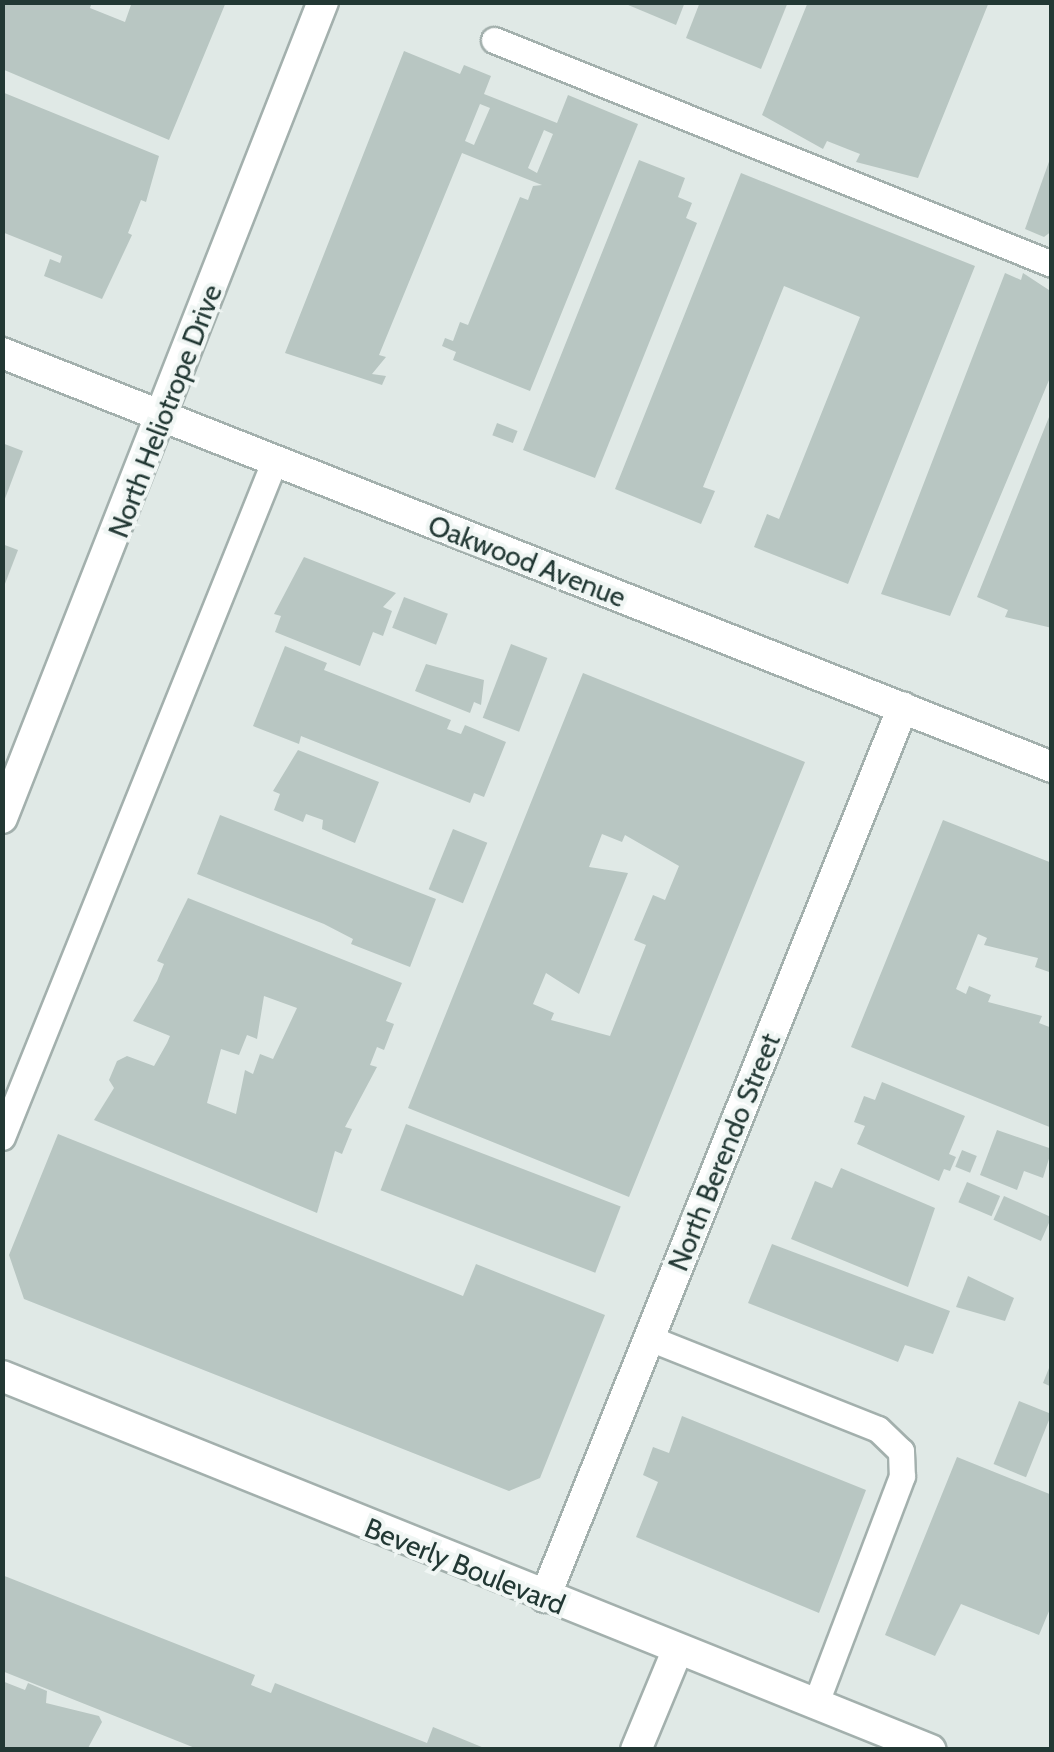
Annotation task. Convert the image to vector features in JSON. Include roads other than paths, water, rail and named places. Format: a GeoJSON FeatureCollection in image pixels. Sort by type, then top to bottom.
{"type":"FeatureCollection","features":[{"type":"Feature","properties":{"kind":"street","name":"North Heliotrope Drive"},"geometry":{"type":"LineString","coordinates":[[2,818],[164,418],[324,2]]}},
{"type":"Feature","properties":{"kind":"street","name":"Oakwood Avenue"},"geometry":{"type":"LineString","coordinates":[[2,353],[1052,767]]}},
{"type":"Feature","properties":{"kind":"street","name":"North Berendo Street"},"geometry":{"type":"LineString","coordinates":[[545,1596],[902,708]]}},
{"type":"Feature","properties":{"kind":"street","name":"Beverly Boulevard"},"geometry":{"type":"LineString","coordinates":[[2,1376],[677,1651],[931,1750]]}},
{"type":"Feature","properties":{"kind":"street"},"geometry":{"type":"LineString","coordinates":[[636,1750],[677,1651]]}},
{"type":"Feature","properties":{"kind":"lane"},"geometry":{"type":"LineString","coordinates":[[494,40],[1052,264]]}},
{"type":"Feature","properties":{"kind":"lane"},"geometry":{"type":"LineString","coordinates":[[2,1137],[274,462]]}},
{"type":"Feature","properties":{"kind":"lane"},"geometry":{"type":"LineString","coordinates":[[649,1338],[878,1430],[901,1451],[902,1476],[815,1705]]}}]}
